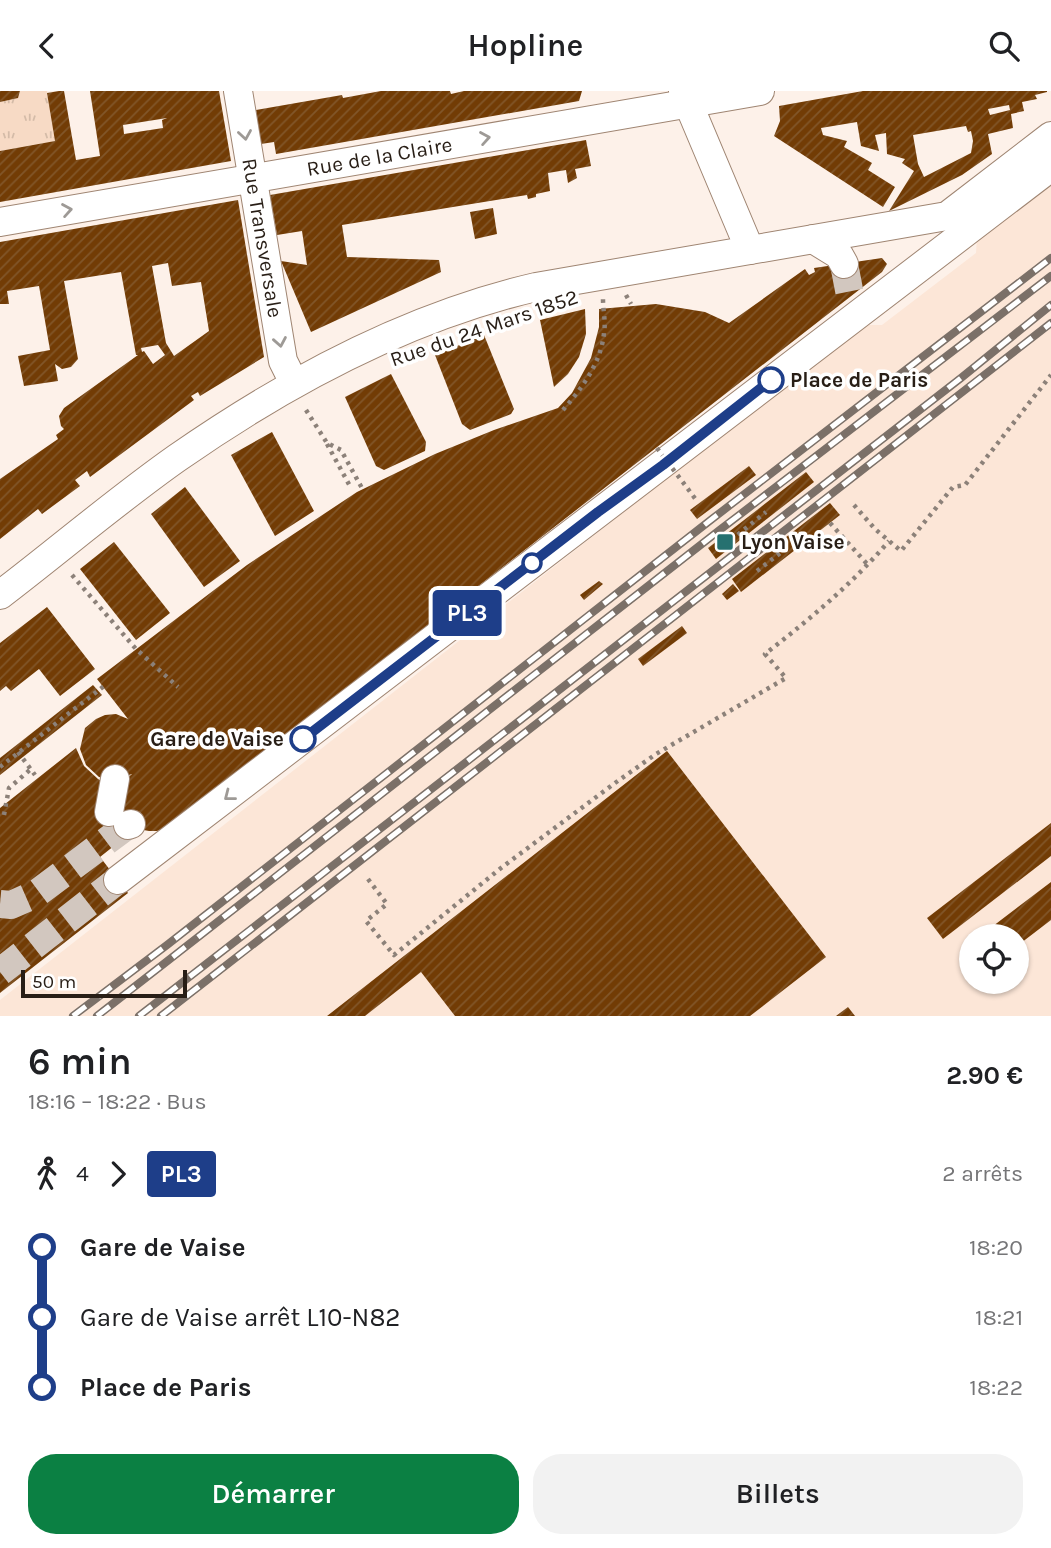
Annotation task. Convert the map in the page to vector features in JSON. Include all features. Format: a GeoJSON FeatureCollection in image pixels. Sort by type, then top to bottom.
{"type":"FeatureCollection","features":[{"type":"Feature","properties":{"kind":"street","name":"Rue Transversale"},"geometry":{"type":"LineString","coordinates":[[238,91],[284,361],[294,383]]}},
{"type":"Feature","properties":{"kind":"street","name":"Rue de la Claire"},"geometry":{"type":"LineString","coordinates":[[0,222],[252,179],[680,95],[760,91]]}},
{"type":"Feature","properties":{"kind":"street"},"geometry":{"type":"LineString","coordinates":[[680,95],[750,250]]}},
{"type":"Feature","properties":{"kind":"street","name":"Rue du 24 Mars 1852"},"geometry":{"type":"LineString","coordinates":[[0,595],[176,459],[294,383],[406,330],[494,297],[536,287],[947,216],[1051,136]]}},
{"type":"Feature","properties":{"kind":"street"},"geometry":{"type":"LineString","coordinates":[[118,880],[198,813],[849,308],[1051,167]]}},
{"type":"Feature","properties":{"kind":"street"},"geometry":{"type":"LineString","coordinates":[[813,239],[839,255],[844,264]]}},
{"type":"Feature","properties":{"kind":"street"},"geometry":{"type":"LineString","coordinates":[[115,779],[123,820]]}},
{"type":"Feature","properties":{"kind":"path"},"geometry":{"type":"LineString","coordinates":[[626,294],[631,305]]}},
{"type":"Feature","properties":{"kind":"path"},"geometry":{"type":"LineString","coordinates":[[563,411],[586,382],[602,347],[605,320],[603,299]]}},
{"type":"Feature","properties":{"kind":"path"},"geometry":{"type":"LineString","coordinates":[[854,505],[901,551],[953,487],[965,485],[1051,375]]}},
{"type":"Feature","properties":{"kind":"path"},"geometry":{"type":"LineString","coordinates":[[306,410],[351,488]]}},
{"type":"Feature","properties":{"kind":"path"},"geometry":{"type":"LineString","coordinates":[[327,443],[341,450],[363,490]]}},
{"type":"Feature","properties":{"kind":"path"},"geometry":{"type":"LineString","coordinates":[[657,455],[697,501]]}},
{"type":"Feature","properties":{"kind":"path"},"geometry":{"type":"LineString","coordinates":[[731,540],[766,512]]}},
{"type":"Feature","properties":{"kind":"path"},"geometry":{"type":"LineString","coordinates":[[830,523],[868,565]]}},
{"type":"Feature","properties":{"kind":"path"},"geometry":{"type":"LineString","coordinates":[[368,879],[387,904],[366,921],[394,955],[501,868],[656,754],[786,678],[765,654],[828,603],[889,541]]}},
{"type":"Feature","properties":{"kind":"path"},"geometry":{"type":"LineString","coordinates":[[757,571],[788,547]]}},
{"type":"Feature","properties":{"kind":"path"},"geometry":{"type":"LineString","coordinates":[[63,575],[73,567]]}},
{"type":"Feature","properties":{"kind":"path"},"geometry":{"type":"LineString","coordinates":[[72,575],[136,649],[178,687]]}},
{"type":"Feature","properties":{"kind":"path"},"geometry":{"type":"LineString","coordinates":[[0,767],[104,686]]}},
{"type":"Feature","properties":{"kind":"path"},"geometry":{"type":"LineString","coordinates":[[18,752],[35,775]]}},
{"type":"Feature","properties":{"kind":"path"},"geometry":{"type":"LineString","coordinates":[[4,815],[9,788],[31,769]]}},
{"type":"Feature","properties":{"kind":"shaded area"},"geometry":{"type":"Polygon","coordinates":[[[1051,182],[1051,1016],[0,1016],[0,1000],[863,325],[882,325],[976,253],[977,238],[994,226],[996,228],[999,225],[997,223],[1041,189],[1043,191],[1051,182]]]}},
{"type":"Feature","properties":{"kind":"green space"},"geometry":{"type":"Polygon","coordinates":[[[20,91],[47,91],[55,141],[0,151],[0,102],[18,98],[20,91]]]}},
{"type":"Feature","properties":{"kind":"building"},"geometry":{"type":"Polygon","coordinates":[[[0,91],[20,91],[18,98],[0,102],[0,91]]]}},
{"type":"Feature","properties":{"kind":"building"},"geometry":{"type":"Polygon","coordinates":[[[64,91],[76,160],[100,156],[90,91],[219,91],[231,161],[0,202],[0,151],[55,141],[47,93],[64,91]],[[167,118],[123,125],[124,134],[163,128],[162,120],[167,118]]]}},
{"type":"Feature","properties":{"kind":"building"},"geometry":{"type":"Polygon","coordinates":[[[381,91],[450,91],[451,94],[464,91],[582,91],[579,101],[276,154],[274,142],[261,144],[256,110],[381,91]]]}},
{"type":"Feature","properties":{"kind":"building"},"geometry":{"type":"Polygon","coordinates":[[[863,91],[1047,91],[1035,95],[1037,99],[1022,102],[1024,111],[1011,114],[1013,128],[988,134],[992,154],[962,175],[889,211],[914,171],[902,163],[905,159],[887,154],[886,133],[875,135],[879,151],[861,146],[857,122],[821,128],[823,135],[847,141],[844,147],[872,163],[868,170],[895,187],[883,207],[774,136],[780,121],[779,106],[863,91]],[[1009,105],[988,109],[990,115],[1010,110],[1009,105]],[[966,126],[913,135],[918,164],[924,177],[971,153],[973,141],[971,131],[968,132],[966,126]]]}},
{"type":"Feature","properties":{"kind":"building"},"geometry":{"type":"Polygon","coordinates":[[[586,140],[591,166],[575,169],[577,178],[568,183],[566,170],[548,173],[550,191],[536,194],[536,197],[528,199],[527,195],[342,225],[347,257],[439,260],[441,272],[311,332],[281,261],[307,265],[302,231],[277,235],[270,195],[586,140]]]}},
{"type":"Feature","properties":{"kind":"building"},"geometry":{"type":"Polygon","coordinates":[[[238,200],[264,357],[200,396],[198,392],[191,396],[194,400],[90,477],[87,471],[75,480],[80,486],[42,514],[38,509],[0,539],[0,479],[58,439],[56,435],[64,429],[59,416],[64,408],[138,355],[121,272],[64,281],[78,359],[71,367],[62,369],[55,364],[58,381],[24,386],[18,356],[50,350],[39,286],[7,291],[9,304],[0,304],[0,242],[238,200]],[[168,263],[152,266],[166,343],[174,356],[209,331],[201,282],[172,286],[168,263]],[[158,345],[141,348],[153,364],[165,355],[158,345]]]}},
{"type":"Feature","properties":{"kind":"building"},"geometry":{"type":"Polygon","coordinates":[[[493,208],[497,234],[475,239],[470,212],[493,208]]]}},
{"type":"Feature","properties":{"kind":"building"},"geometry":{"type":"Polygon","coordinates":[[[882,258],[887,264],[882,272],[169,827],[157,831],[138,829],[127,818],[121,806],[124,781],[132,774],[108,779],[99,777],[86,765],[80,749],[85,728],[105,715],[116,714],[128,719],[97,679],[247,565],[357,492],[435,454],[558,408],[572,393],[591,358],[599,327],[599,309],[656,304],[705,312],[729,323],[805,269],[809,275],[815,272],[814,268],[882,258]]]}},
{"type":"Feature","properties":{"kind":"building"},"geometry":{"type":"Polygon","coordinates":[[[585,309],[586,334],[579,357],[568,374],[554,387],[540,320],[585,309]]]}},
{"type":"Feature","properties":{"kind":"building"},"geometry":{"type":"Polygon","coordinates":[[[484,335],[514,409],[511,414],[470,430],[462,424],[435,355],[484,335]]]}},
{"type":"Feature","properties":{"kind":"building"},"geometry":{"type":"Polygon","coordinates":[[[391,374],[426,442],[425,451],[384,470],[376,466],[345,397],[391,374]]]}},
{"type":"Feature","properties":{"kind":"building"},"geometry":{"type":"Polygon","coordinates":[[[272,432],[314,511],[275,536],[231,455],[272,432]]]}},
{"type":"Feature","properties":{"kind":"building"},"geometry":{"type":"Polygon","coordinates":[[[749,466],[756,475],[697,519],[690,510],[749,466]]]}},
{"type":"Feature","properties":{"kind":"building"},"geometry":{"type":"Polygon","coordinates":[[[806,472],[814,482],[716,559],[708,548],[806,472]]]}},
{"type":"Feature","properties":{"kind":"building"},"geometry":{"type":"Polygon","coordinates":[[[185,487],[240,561],[204,587],[151,514],[185,487]]]}},
{"type":"Feature","properties":{"kind":"building"},"geometry":{"type":"Polygon","coordinates":[[[830,503],[840,515],[741,592],[732,579],[830,503]]]}},
{"type":"Feature","properties":{"kind":"building"},"geometry":{"type":"Polygon","coordinates":[[[114,542],[170,613],[136,640],[80,569],[114,542]]]}},
{"type":"Feature","properties":{"kind":"building"},"geometry":{"type":"Polygon","coordinates":[[[599,581],[603,584],[584,600],[580,595],[599,581]]]}},
{"type":"Feature","properties":{"kind":"building"},"geometry":{"type":"Polygon","coordinates":[[[733,584],[739,591],[727,600],[722,594],[733,584]]]}},
{"type":"Feature","properties":{"kind":"building"},"geometry":{"type":"Polygon","coordinates":[[[47,607],[95,669],[60,696],[39,669],[11,691],[6,686],[0,691],[0,643],[47,607]]]}},
{"type":"Feature","properties":{"kind":"building"},"geometry":{"type":"Polygon","coordinates":[[[682,626],[687,633],[643,666],[638,659],[682,626]]]}},
{"type":"Feature","properties":{"kind":"building"},"geometry":{"type":"Polygon","coordinates":[[[93,685],[102,695],[0,775],[0,758],[93,685]]]}},
{"type":"Feature","properties":{"kind":"building"},"geometry":{"type":"Polygon","coordinates":[[[76,748],[84,766],[107,784],[134,830],[100,857],[128,893],[0,993],[0,808],[76,748]]]}},
{"type":"Feature","properties":{"kind":"building"},"geometry":{"type":"Polygon","coordinates":[[[667,751],[826,957],[750,1016],[455,1016],[421,972],[365,1016],[327,1016],[667,751]]]}},
{"type":"Feature","properties":{"kind":"building"},"geometry":{"type":"Polygon","coordinates":[[[1051,823],[1051,856],[959,924],[943,939],[927,918],[1051,823]]]}},
{"type":"Feature","properties":{"kind":"building"},"geometry":{"type":"Polygon","coordinates":[[[1051,882],[1051,920],[1029,937],[1029,924],[996,924],[1051,882]]]}},
{"type":"Feature","properties":{"kind":"building"},"geometry":{"type":"Polygon","coordinates":[[[848,1007],[855,1016],[836,1016],[848,1007]]]}},
{"type":"Feature","properties":{"kind":"tunnel"},"geometry":{"type":"LineString","coordinates":[[844,264],[850,295]]}},
{"type":"Feature","properties":{"kind":"tunnel"},"geometry":{"type":"LineString","coordinates":[[0,904],[11,905],[36,894],[128,825]]}},
{"type":"Feature","properties":{"kind":"tunnel"},"geometry":{"type":"LineString","coordinates":[[0,972],[118,880]]}},
{"type":"Feature","properties":{"kind":"railway"},"geometry":{"type":"LineString","coordinates":[[73,1016],[1051,258]]}},
{"type":"Feature","properties":{"kind":"railway"},"geometry":{"type":"LineString","coordinates":[[97,1016],[721,529],[1051,276]]}},
{"type":"Feature","properties":{"kind":"railway"},"geometry":{"type":"LineString","coordinates":[[139,1016],[961,378],[1051,305]]}},
{"type":"Feature","properties":{"kind":"railway"},"geometry":{"type":"LineString","coordinates":[[161,1016],[1051,323]]}},
{"type":"Feature","properties":{"kind":"bus line","name":"PL3"},"geometry":{"type":"LineString","coordinates":[[303,739],[771,380]]}},
{"type":"Feature","properties":{"kind":"place","name":"Place de Paris"},"geometry":{"type":"Point","coordinates":[771,380]}},
{"type":"Feature","properties":{"kind":"place","name":"Lyon Vaise"},"geometry":{"type":"Point","coordinates":[725,542]}},
{"type":"Feature","properties":{"kind":"place","name":"Gare de Vaise"},"geometry":{"type":"Point","coordinates":[303,739]}}]}
